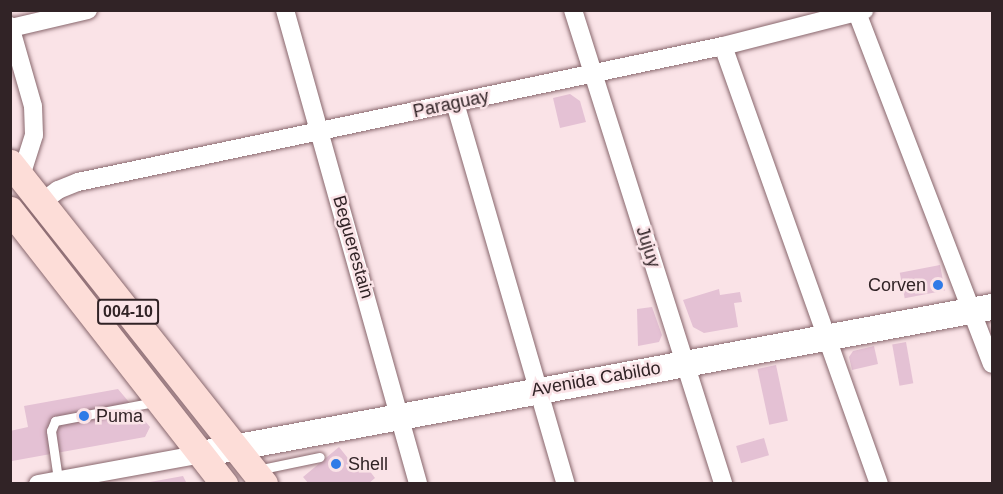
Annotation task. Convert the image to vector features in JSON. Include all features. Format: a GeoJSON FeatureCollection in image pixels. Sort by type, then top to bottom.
{"type":"FeatureCollection","features":[{"type":"Feature","properties":{"kind":"main road","name":"004-10"},"geometry":{"type":"LineString","coordinates":[[16,170],[258,477]]}},
{"type":"Feature","properties":{"kind":"main road","name":"004-10"},"geometry":{"type":"LineString","coordinates":[[10,210],[224,483]]}},
{"type":"Feature","properties":{"kind":"street"},"geometry":{"type":"LineString","coordinates":[[16,170],[34,135],[33,106],[11,27],[88,10]]}},
{"type":"Feature","properties":{"kind":"street","name":"Beguerestain"},"geometry":{"type":"LineString","coordinates":[[285,10],[418,483]]}},
{"type":"Feature","properties":{"kind":"street","name":"Jujuy"},"geometry":{"type":"LineString","coordinates":[[573,10],[591,74],[723,483]]}},
{"type":"Feature","properties":{"kind":"street"},"geometry":{"type":"LineString","coordinates":[[859,11],[982,308],[993,364]]}},
{"type":"Feature","properties":{"kind":"street","name":"Paraguay"},"geometry":{"type":"LineString","coordinates":[[42,202],[58,190],[78,182],[723,46],[859,11]]}},
{"type":"Feature","properties":{"kind":"street"},"geometry":{"type":"LineString","coordinates":[[723,46],[879,483]]}},
{"type":"Feature","properties":{"kind":"street"},"geometry":{"type":"LineString","coordinates":[[455,103],[566,483]]}},
{"type":"Feature","properties":{"kind":"street","name":"Avenida Cabildo"},"geometry":{"type":"LineString","coordinates":[[201,454],[235,448],[317,448],[400,415],[982,308]]}},
{"type":"Feature","properties":{"kind":"street"},"geometry":{"type":"LineString","coordinates":[[38,483],[201,454]]}},
{"type":"Feature","properties":{"kind":"lane"},"geometry":{"type":"LineString","coordinates":[[58,479],[51,431],[55,421],[160,401]]}},
{"type":"Feature","properties":{"kind":"lane"},"geometry":{"type":"LineString","coordinates":[[258,477],[317,448]]}},
{"type":"Feature","properties":{"kind":"building"},"geometry":{"type":"Polygon","coordinates":[[[570,94],[580,101],[586,122],[560,128],[553,98],[570,94]]]}},
{"type":"Feature","properties":{"kind":"building"},"geometry":{"type":"Polygon","coordinates":[[[940,265],[945,291],[905,298],[900,273],[940,265]]]}},
{"type":"Feature","properties":{"kind":"building"},"geometry":{"type":"Polygon","coordinates":[[[719,289],[720,295],[740,292],[742,302],[734,303],[738,327],[704,333],[693,327],[683,300],[719,289]]]}},
{"type":"Feature","properties":{"kind":"building"},"geometry":{"type":"Polygon","coordinates":[[[652,307],[662,335],[659,342],[638,346],[637,309],[652,307]]]}},
{"type":"Feature","properties":{"kind":"building"},"geometry":{"type":"Polygon","coordinates":[[[906,342],[913,383],[900,386],[892,344],[906,342]]]}},
{"type":"Feature","properties":{"kind":"building"},"geometry":{"type":"Polygon","coordinates":[[[874,346],[878,364],[852,370],[849,357],[853,351],[874,346]]]}},
{"type":"Feature","properties":{"kind":"building"},"geometry":{"type":"Polygon","coordinates":[[[776,365],[788,421],[769,425],[757,369],[776,365]]]}},
{"type":"Feature","properties":{"kind":"building","name":"Puma"},"geometry":{"type":"Polygon","coordinates":[[[118,389],[150,427],[145,437],[12,461],[10,431],[28,427],[24,406],[118,389]]]}},
{"type":"Feature","properties":{"kind":"building"},"geometry":{"type":"Polygon","coordinates":[[[764,438],[769,455],[741,463],[736,446],[764,438]]]}},
{"type":"Feature","properties":{"kind":"building","name":"Shell"},"geometry":{"type":"Polygon","coordinates":[[[339,447],[355,467],[362,461],[375,478],[368,484],[309,484],[303,477],[339,447]]]}},
{"type":"Feature","properties":{"kind":"building"},"geometry":{"type":"Polygon","coordinates":[[[183,476],[187,484],[150,484],[150,482],[183,476]]]}},
{"type":"Feature","properties":{"kind":"place","name":"Corven"},"geometry":{"type":"Point","coordinates":[938,285]}},
{"type":"Feature","properties":{"kind":"place","name":"Puma"},"geometry":{"type":"Point","coordinates":[84,416]}},
{"type":"Feature","properties":{"kind":"place","name":"Shell"},"geometry":{"type":"Point","coordinates":[336,464]}}]}
